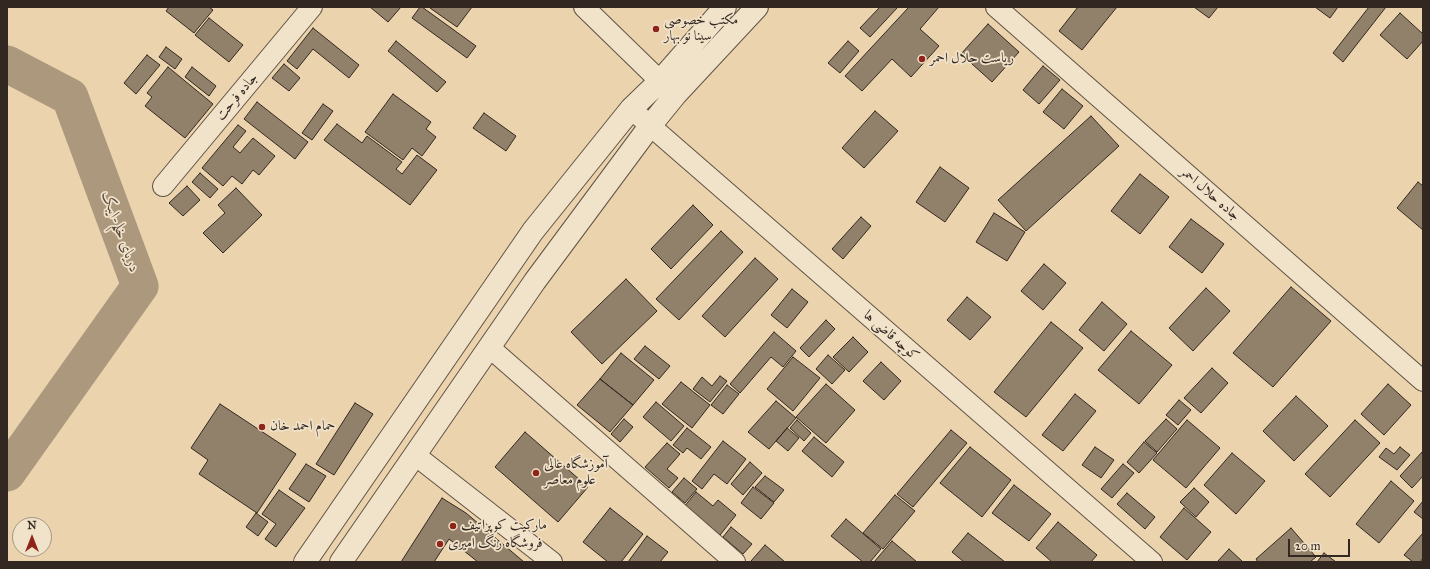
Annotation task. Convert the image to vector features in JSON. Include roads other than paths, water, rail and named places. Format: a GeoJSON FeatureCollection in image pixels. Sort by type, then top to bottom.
{"type":"FeatureCollection","features":[{"type":"Feature","properties":{"kind":"street","name":"جاده فرحت"},"geometry":{"type":"LineString","coordinates":[[163,186],[312,7]]}},
{"type":"Feature","properties":{"kind":"street"},"geometry":{"type":"LineString","coordinates":[[584,7],[660,81],[676,94]]}},
{"type":"Feature","properties":{"kind":"street"},"geometry":{"type":"LineString","coordinates":[[305,562],[534,231],[631,109],[660,81],[725,7]]}},
{"type":"Feature","properties":{"kind":"street"},"geometry":{"type":"LineString","coordinates":[[341,562],[535,281],[650,126],[676,94],[757,7]]}},
{"type":"Feature","properties":{"kind":"street","name":"جاده حلال احمر"},"geometry":{"type":"LineString","coordinates":[[996,7],[1423,381]]}},
{"type":"Feature","properties":{"kind":"street","name":"کوچه قاضی ها"},"geometry":{"type":"LineString","coordinates":[[631,109],[1152,562]]}},
{"type":"Feature","properties":{"kind":"street"},"geometry":{"type":"LineString","coordinates":[[489,347],[735,562]]}},
{"type":"Feature","properties":{"kind":"street"},"geometry":{"type":"LineString","coordinates":[[415,454],[552,562]]}},
{"type":"Feature","properties":{"kind":"waterway","name":"دریای خلم-ایبک"},"geometry":{"type":"LineString","coordinates":[[7,64],[70,97],[140,286],[7,473]]}},
{"type":"Feature","properties":{"kind":"place","name":"مکتب خصوصی سینا نو بهار"},"geometry":{"type":"Point","coordinates":[656,29]}},
{"type":"Feature","properties":{"kind":"place","name":"ریاست حلال احمر"},"geometry":{"type":"Point","coordinates":[922,59]}},
{"type":"Feature","properties":{"kind":"place","name":"حمام احمد خان"},"geometry":{"type":"Point","coordinates":[262,427]}},
{"type":"Feature","properties":{"kind":"place","name":"آموزشگاه عالی علوم معاصر"},"geometry":{"type":"Point","coordinates":[536,473]}},
{"type":"Feature","properties":{"kind":"place","name":"مارکیت کوپراتیف"},"geometry":{"type":"Point","coordinates":[453,526]}},
{"type":"Feature","properties":{"kind":"place","name":"فروشگاه رنگ امیری"},"geometry":{"type":"Point","coordinates":[440,544]}}]}
